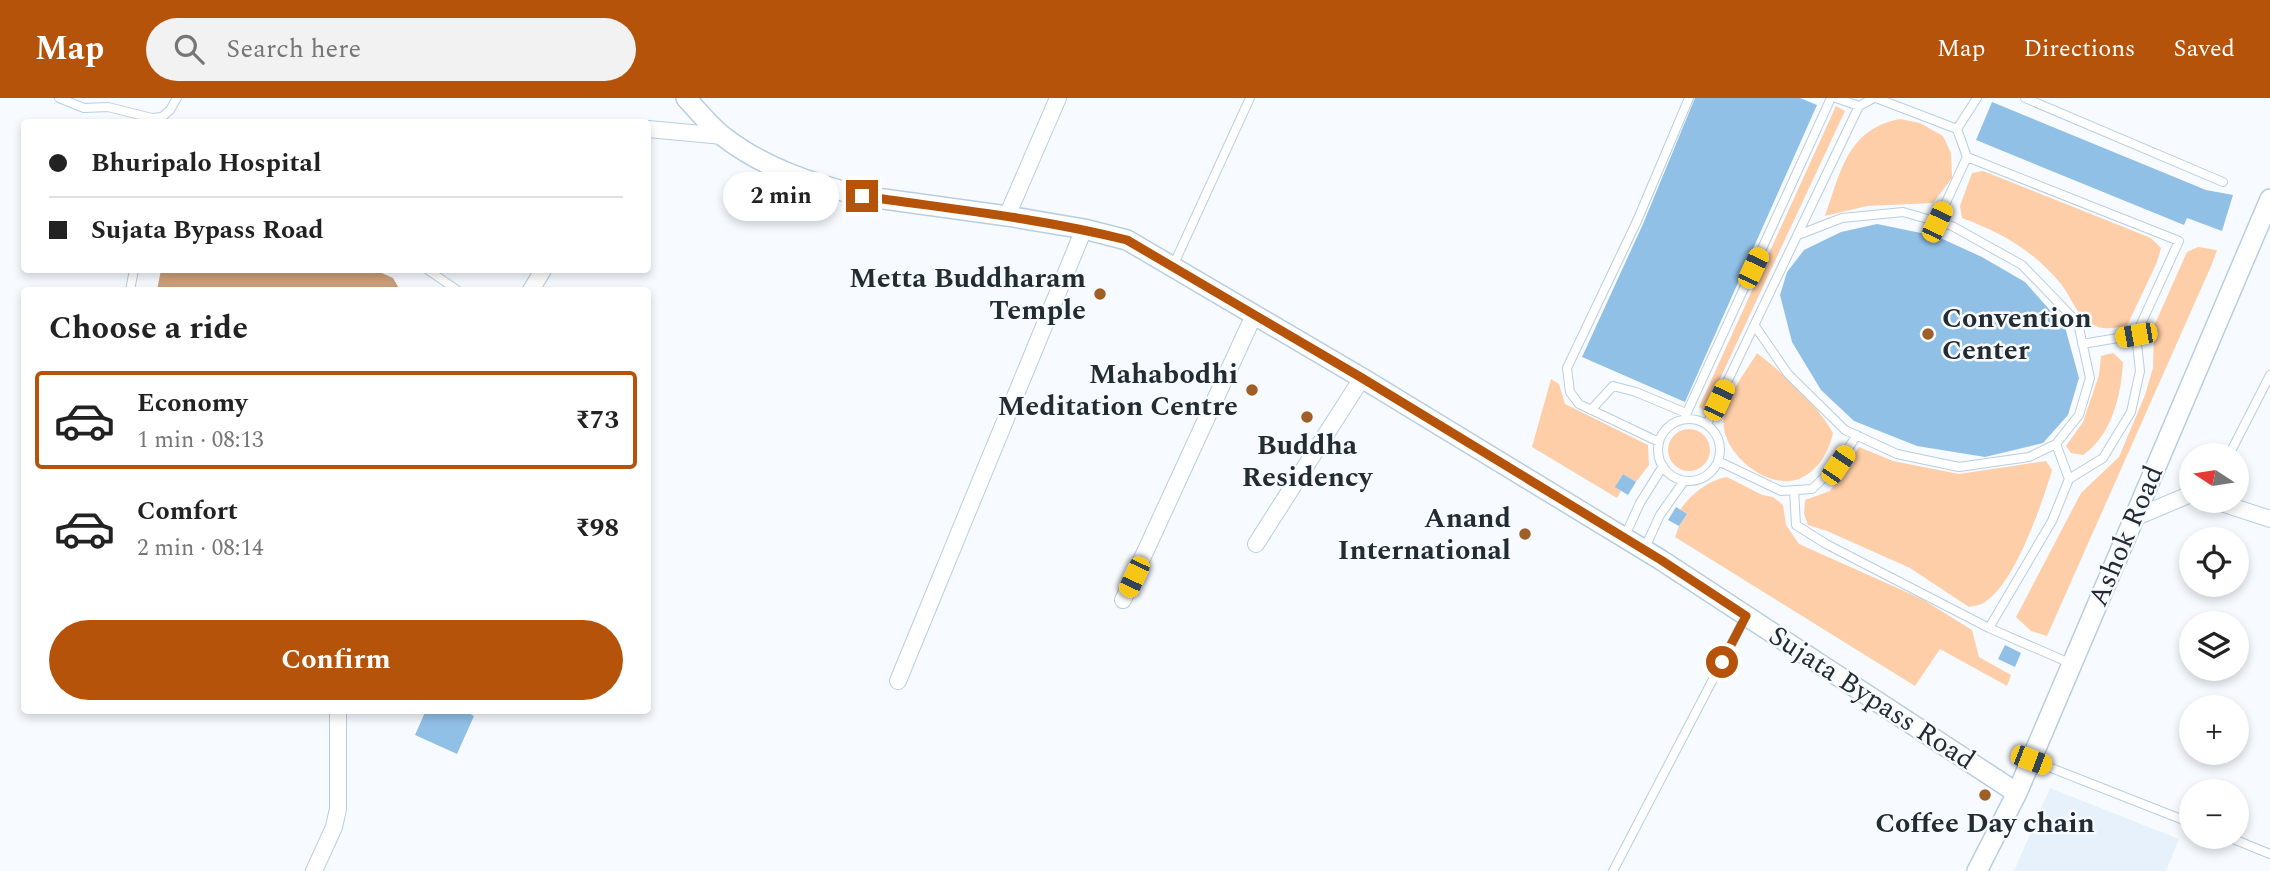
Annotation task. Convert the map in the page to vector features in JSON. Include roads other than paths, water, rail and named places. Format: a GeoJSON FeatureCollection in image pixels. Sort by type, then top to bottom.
{"type":"FeatureCollection","features":[{"type":"Feature","properties":{"kind":"street","name":"Sujata Bypass Road"},"geometry":{"type":"LineString","coordinates":[[686,98],[723,136],[778,169],[832,189],[862,196],[1084,229],[1127,240],[1362,378],[1644,550],[2017,793]]}},
{"type":"Feature","properties":{"kind":"street"},"geometry":{"type":"LineString","coordinates":[[1007,216],[1058,98]]}},
{"type":"Feature","properties":{"kind":"street"},"geometry":{"type":"LineString","coordinates":[[651,129],[723,136]]}},
{"type":"Feature","properties":{"kind":"street","name":"Ashok Road"},"geometry":{"type":"LineString","coordinates":[[1977,871],[2017,793],[2270,199]]}},
{"type":"Feature","properties":{"kind":"street"},"geometry":{"type":"LineString","coordinates":[[898,681],[1084,229]]}},
{"type":"Feature","properties":{"kind":"street"},"geometry":{"type":"LineString","coordinates":[[1123,600],[1254,315]]}},
{"type":"Feature","properties":{"kind":"street"},"geometry":{"type":"LineString","coordinates":[[1256,544],[1362,378]]}},
{"type":"Feature","properties":{"kind":"street"},"geometry":{"type":"LineString","coordinates":[[2134,518],[2179,499]]}},
{"type":"Feature","properties":{"kind":"street"},"geometry":{"type":"LineString","coordinates":[[2249,512],[2270,519]]}},
{"type":"Feature","properties":{"kind":"street"},"geometry":{"type":"LineString","coordinates":[[314,871],[334,827],[338,809],[338,714]]}},
{"type":"Feature","properties":{"kind":"lane"},"geometry":{"type":"LineString","coordinates":[[59,98],[84,108],[108,107],[152,118],[162,117],[177,98]]}},
{"type":"Feature","properties":{"kind":"lane"},"geometry":{"type":"LineString","coordinates":[[1173,266],[1250,98]]}},
{"type":"Feature","properties":{"kind":"lane"},"geometry":{"type":"LineString","coordinates":[[1659,442],[1579,404],[1570,392],[1567,368],[1637,221],[1689,98]]}},
{"type":"Feature","properties":{"kind":"lane"},"geometry":{"type":"LineString","coordinates":[[1591,410],[1613,386],[1636,393],[1685,416],[1699,420],[1707,424],[1719,441],[1718,461],[1713,470],[1695,481],[1684,481],[1675,477],[1663,466],[1658,453],[1659,442],[1670,425],[1685,416],[1834,98],[1859,106]]}},
{"type":"Feature","properties":{"kind":"lane"},"geometry":{"type":"LineString","coordinates":[[1707,424],[1859,106],[1875,98],[1957,129],[1967,157],[1937,222]]}},
{"type":"Feature","properties":{"kind":"lane"},"geometry":{"type":"LineString","coordinates":[[1957,129],[1977,98]]}},
{"type":"Feature","properties":{"kind":"lane"},"geometry":{"type":"LineString","coordinates":[[2025,98],[2223,181]]}},
{"type":"Feature","properties":{"kind":"lane"},"geometry":{"type":"LineString","coordinates":[[1967,157],[2179,241],[2136,335],[2140,371],[2131,412],[2103,458],[2069,479],[2052,521],[1989,628]]}},
{"type":"Feature","properties":{"kind":"lane"},"geometry":{"type":"LineString","coordinates":[[1755,326],[1788,374],[1845,430],[1897,454],[1959,467],[2029,457],[2056,444],[2078,415],[2090,378],[2078,323],[2022,265],[1952,226],[1903,212],[1842,218],[1798,235]]}},
{"type":"Feature","properties":{"kind":"lane"},"geometry":{"type":"LineString","coordinates":[[432,273],[453,287]]}},
{"type":"Feature","properties":{"kind":"lane"},"geometry":{"type":"LineString","coordinates":[[2082,344],[2136,335]]}},
{"type":"Feature","properties":{"kind":"lane"},"geometry":{"type":"LineString","coordinates":[[2234,443],[2270,375]]}},
{"type":"Feature","properties":{"kind":"lane"},"geometry":{"type":"LineString","coordinates":[[1718,461],[1781,491],[1812,489],[1838,465],[1857,435]]}},
{"type":"Feature","properties":{"kind":"lane"},"geometry":{"type":"LineString","coordinates":[[2056,444],[2069,479]]}},
{"type":"Feature","properties":{"kind":"lane"},"geometry":{"type":"LineString","coordinates":[[1624,538],[1640,503],[1663,466]]}},
{"type":"Feature","properties":{"kind":"lane"},"geometry":{"type":"LineString","coordinates":[[1644,550],[1660,515],[1684,481]]}},
{"type":"Feature","properties":{"kind":"lane"},"geometry":{"type":"LineString","coordinates":[[1794,490],[1796,524],[1826,544],[1989,628],[2072,664]]}},
{"type":"Feature","properties":{"kind":"lane"},"geometry":{"type":"LineString","coordinates":[[1613,871],[1746,616]]}},
{"type":"Feature","properties":{"kind":"lane"},"geometry":{"type":"LineString","coordinates":[[2031,760],[2179,818]]}},
{"type":"Feature","properties":{"kind":"lane"},"geometry":{"type":"LineString","coordinates":[[2249,845],[2270,853]]}},
{"type":"Feature","properties":{"kind":"place","name":"Metta Buddharam Temple"},"geometry":{"type":"Point","coordinates":[1100,294]}},
{"type":"Feature","properties":{"kind":"place","name":"Convention Center"},"geometry":{"type":"Point","coordinates":[1928,334]}},
{"type":"Feature","properties":{"kind":"place","name":"Mahabodhi Meditation Centre"},"geometry":{"type":"Point","coordinates":[1252,390]}},
{"type":"Feature","properties":{"kind":"place","name":"Buddha Residency"},"geometry":{"type":"Point","coordinates":[1307,417]}},
{"type":"Feature","properties":{"kind":"place","name":"Anand International"},"geometry":{"type":"Point","coordinates":[1525,534]}},
{"type":"Feature","properties":{"kind":"place","name":"Coffee Day chain"},"geometry":{"type":"Point","coordinates":[1985,795]}}]}
